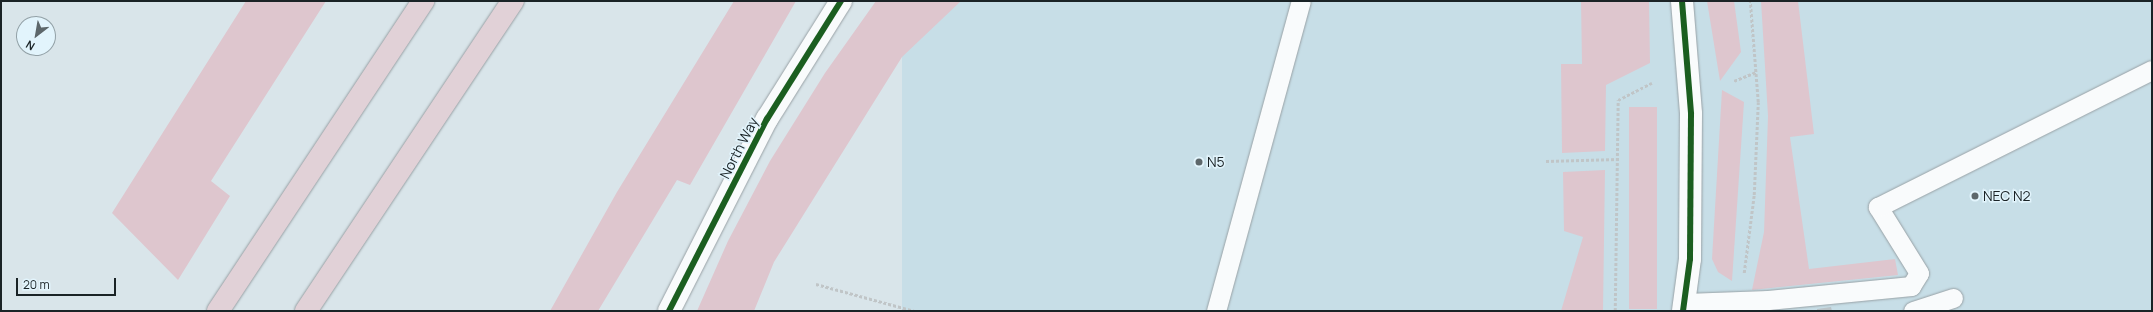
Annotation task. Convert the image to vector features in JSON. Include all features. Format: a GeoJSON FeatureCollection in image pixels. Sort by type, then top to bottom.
{"type":"FeatureCollection","features":[{"type":"Feature","properties":{"kind":"highway"},"geometry":{"type":"LineString","coordinates":[[218,311],[423,1]]}},
{"type":"Feature","properties":{"kind":"highway"},"geometry":{"type":"LineString","coordinates":[[306,311],[513,1]]}},
{"type":"Feature","properties":{"kind":"street","name":"North Way"},"geometry":{"type":"LineString","coordinates":[[668,311],[767,119],[841,1]]}},
{"type":"Feature","properties":{"kind":"street"},"geometry":{"type":"LineString","coordinates":[[1682,1],[1691,114],[1690,259],[1684,307]]}},
{"type":"Feature","properties":{"kind":"lane"},"geometry":{"type":"LineString","coordinates":[[1216,311],[1301,1]]}},
{"type":"Feature","properties":{"kind":"lane"},"geometry":{"type":"LineString","coordinates":[[1684,307],[1740,300],[1911,286],[1919,273],[1878,207],[2152,70]]}},
{"type":"Feature","properties":{"kind":"lane"},"geometry":{"type":"LineString","coordinates":[[1913,311],[1953,298]]}},
{"type":"Feature","properties":{"kind":"path"},"geometry":{"type":"LineString","coordinates":[[1740,300],[1754,195],[1758,102],[1750,1]]}},
{"type":"Feature","properties":{"kind":"path"},"geometry":{"type":"LineString","coordinates":[[1734,81],[1756,72]]}},
{"type":"Feature","properties":{"kind":"path"},"geometry":{"type":"LineString","coordinates":[[1615,311],[1618,100],[1652,83]]}},
{"type":"Feature","properties":{"kind":"path"},"geometry":{"type":"LineString","coordinates":[[1546,161],[1618,159]]}},
{"type":"Feature","properties":{"kind":"path"},"geometry":{"type":"LineString","coordinates":[[816,284],[915,311]]}},
{"type":"Feature","properties":{"kind":"shaded area"},"geometry":{"type":"Polygon","coordinates":[[[246,1],[326,1],[211,181],[230,196],[178,280],[112,213],[246,1]]]}},
{"type":"Feature","properties":{"kind":"shaded area"},"geometry":{"type":"Polygon","coordinates":[[[734,1],[796,1],[690,185],[677,180],[598,311],[550,311],[617,192],[734,1]]]}},
{"type":"Feature","properties":{"kind":"shaded area"},"geometry":{"type":"Polygon","coordinates":[[[876,1],[961,1],[902,57],[774,262],[754,311],[697,311],[728,241],[770,161],[825,73],[876,1]]]}},
{"type":"Feature","properties":{"kind":"shaded area"},"geometry":{"type":"Polygon","coordinates":[[[902,1],[2152,1],[2152,311],[902,311],[902,1]]]}},
{"type":"Feature","properties":{"kind":"shaded area"},"geometry":{"type":"Polygon","coordinates":[[[1581,1],[1649,1],[1650,63],[1606,85],[1605,151],[1562,153],[1561,64],[1582,64],[1581,1]]]}},
{"type":"Feature","properties":{"kind":"shaded area"},"geometry":{"type":"Polygon","coordinates":[[[1707,1],[1734,1],[1741,52],[1720,81],[1707,1]]]}},
{"type":"Feature","properties":{"kind":"shaded area"},"geometry":{"type":"Polygon","coordinates":[[[1761,1],[1798,1],[1814,134],[1790,137],[1809,269],[1895,259],[1898,275],[1752,290],[1764,232],[1768,116],[1761,1]]]}},
{"type":"Feature","properties":{"kind":"shaded area"},"geometry":{"type":"Polygon","coordinates":[[[1722,90],[1744,102],[1732,281],[1718,272],[1712,259],[1722,90]]]}},
{"type":"Feature","properties":{"kind":"shaded area"},"geometry":{"type":"Polygon","coordinates":[[[1629,107],[1657,107],[1657,309],[1629,309],[1629,107]]]}},
{"type":"Feature","properties":{"kind":"shaded area"},"geometry":{"type":"Polygon","coordinates":[[[1605,170],[1603,311],[1561,311],[1583,237],[1564,231],[1563,172],[1605,170]]]}},
{"type":"Feature","properties":{"kind":"building"},"geometry":{"type":"Polygon","coordinates":[[[1831,307],[1832,311],[1817,311],[1817,309],[1831,307]]]}},
{"type":"Feature","properties":{"kind":"cycle path"},"geometry":{"type":"LineString","coordinates":[[669,311],[767,119],[841,1]]}},
{"type":"Feature","properties":{"kind":"cycle path"},"geometry":{"type":"LineString","coordinates":[[1682,1],[1691,114],[1690,259],[1683,311]]}},
{"type":"Feature","properties":{"kind":"place","name":"N5"},"geometry":{"type":"Point","coordinates":[1199,162]}},
{"type":"Feature","properties":{"kind":"place","name":"NEC N2"},"geometry":{"type":"Point","coordinates":[1975,196]}}]}
